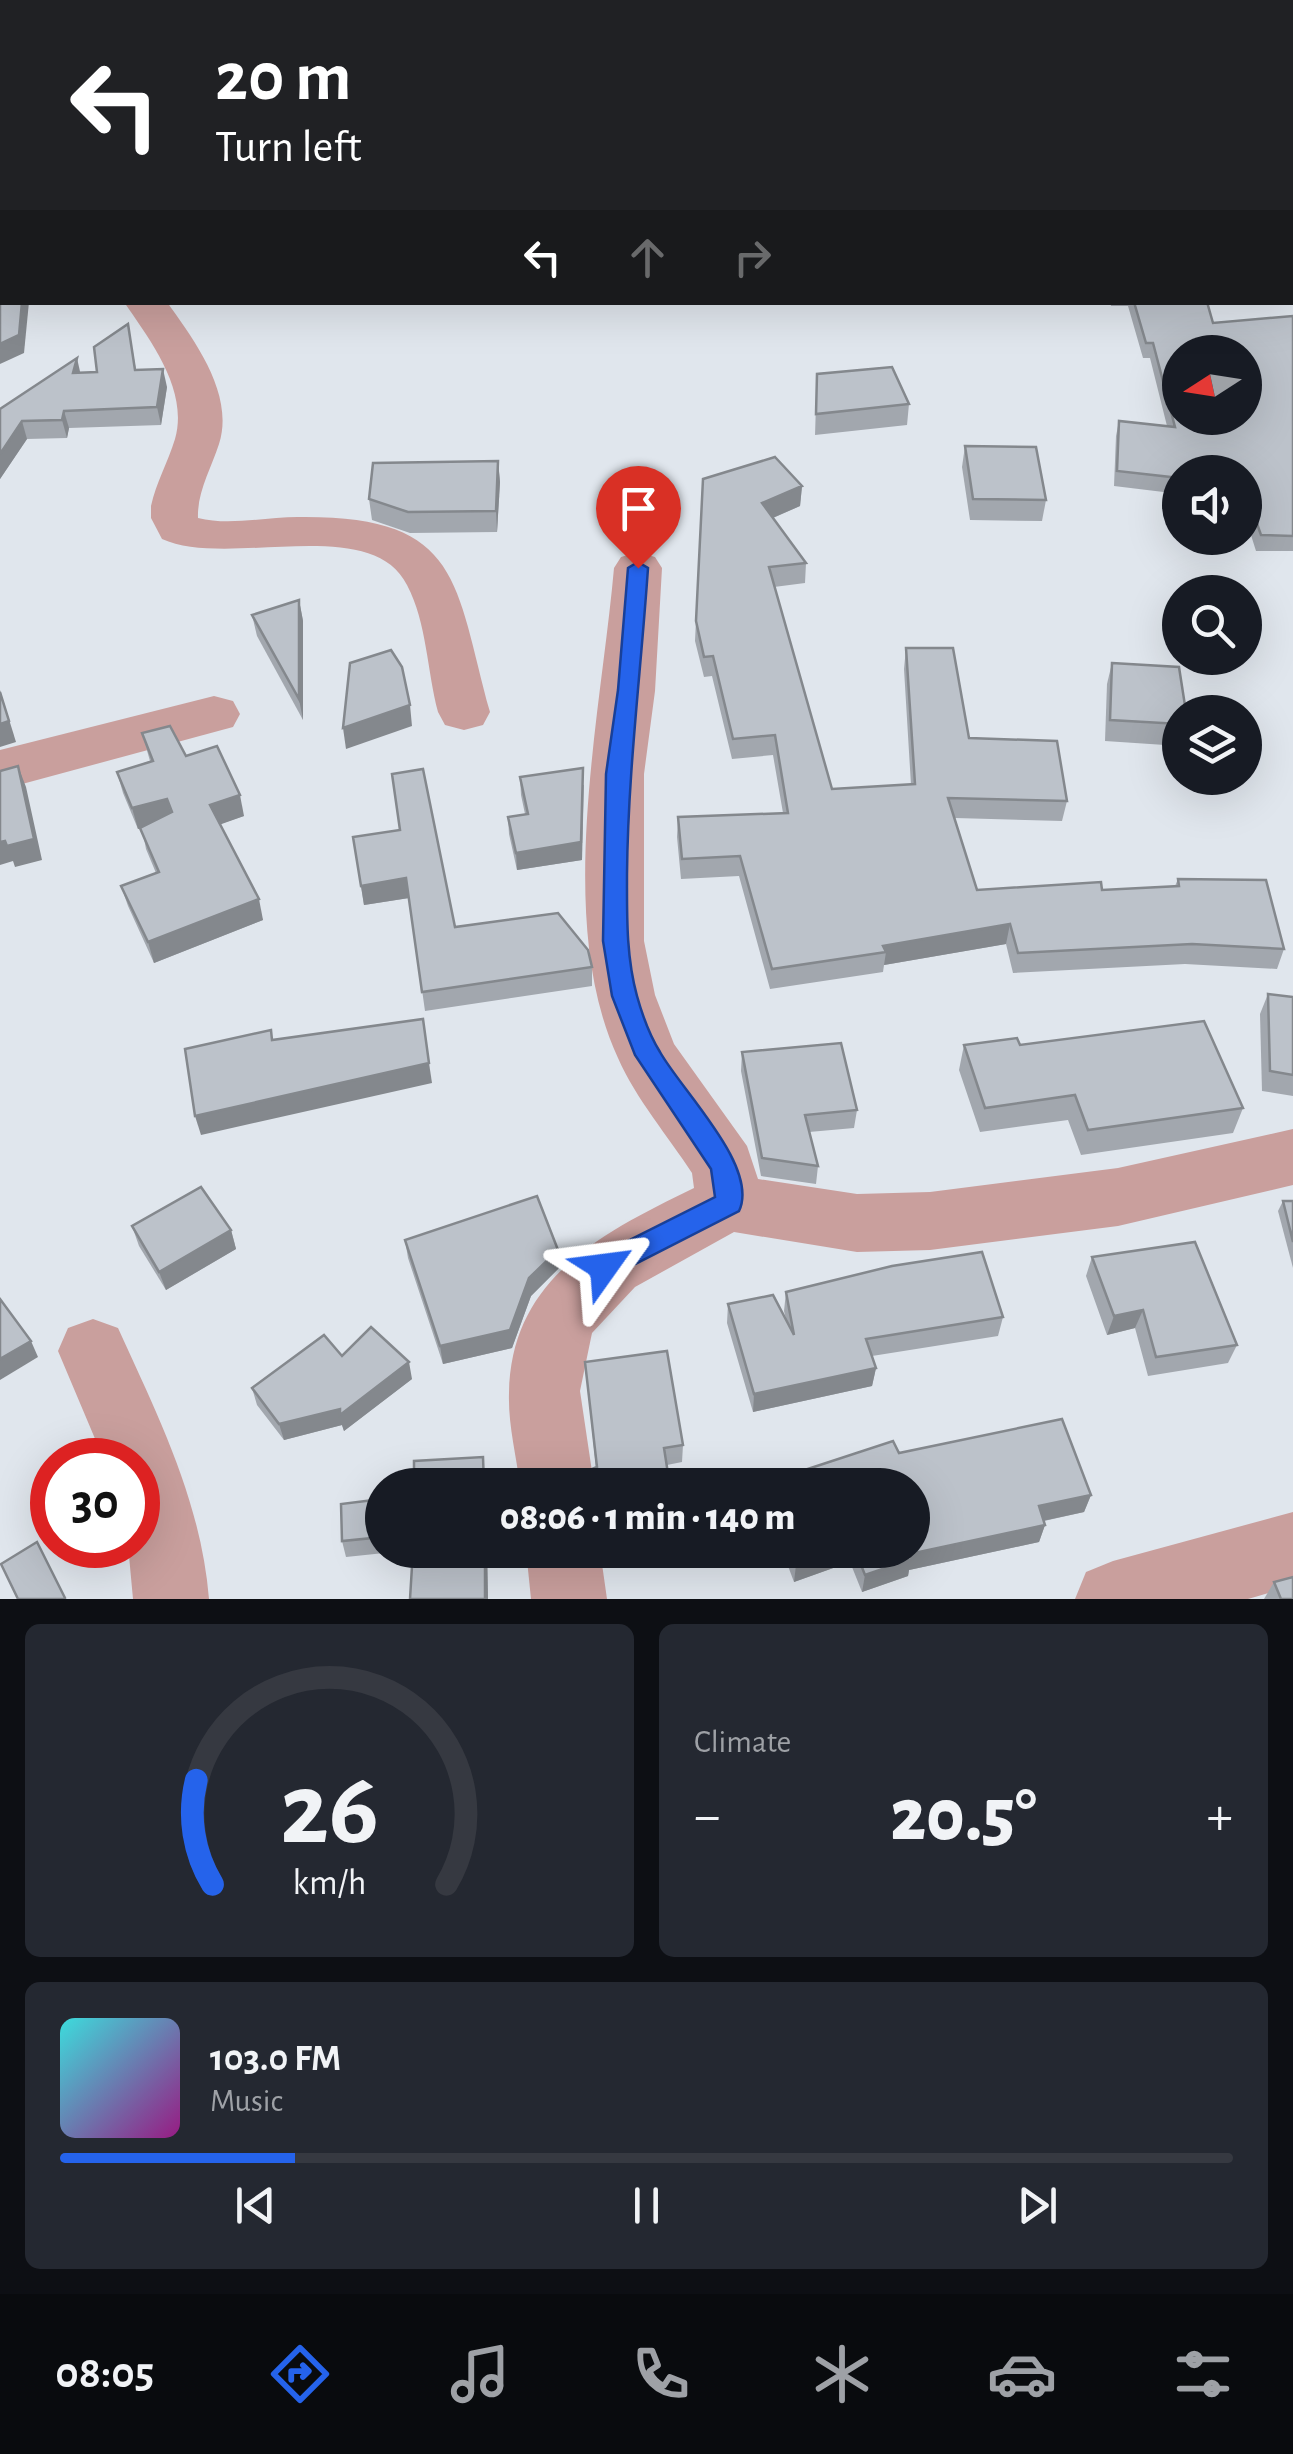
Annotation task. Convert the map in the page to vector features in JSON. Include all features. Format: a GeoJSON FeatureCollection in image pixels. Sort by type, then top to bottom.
{"type":"FeatureCollection","features":[{"type":"Feature","properties":{"kind":"street"},"geometry":{"type":"LineString","coordinates":[[147,305],[174,340],[196,394],[200,428],[178,494],[174,515],[178,527],[207,536],[325,530],[379,542],[409,557],[424,570],[434,594],[464,712]]}},
{"type":"Feature","properties":{"kind":"street"},"geometry":{"type":"LineString","coordinates":[[638,568],[629,690],[617,774],[615,941],[625,996],[648,1055],[724,1166],[729,1203]]}},
{"type":"Feature","properties":{"kind":"street"},"geometry":{"type":"LineString","coordinates":[[0,770],[214,714]]}},
{"type":"Feature","properties":{"kind":"street"},"geometry":{"type":"LineString","coordinates":[[554,1468],[544,1380],[559,1321],[604,1267],[729,1203],[857,1222],[930,1221],[1118,1197],[1293,1158]]}},
{"type":"Feature","properties":{"kind":"street"},"geometry":{"type":"LineString","coordinates":[[93,1350],[148,1480],[162,1530],[170,1599]]}},
{"type":"Feature","properties":{"kind":"street"},"geometry":{"type":"LineString","coordinates":[[1113,1599],[1293,1548]]}},
{"type":"Feature","properties":{"kind":"street"},"geometry":{"type":"LineString","coordinates":[[565,1568],[568,1599]]}},
{"type":"Feature","properties":{"kind":"building"},"geometry":{"type":"Polygon","coordinates":[[[0,305],[22,305],[19,335],[0,344],[0,305]]]}},
{"type":"Feature","properties":{"kind":"building"},"geometry":{"type":"Polygon","coordinates":[[[1135,305],[1208,305],[1213,323],[1293,316],[1293,536],[1262,535],[1262,455],[1162,455],[1162,476],[1117,471],[1119,421],[1162,426],[1162,435],[1262,435],[1262,335],[1162,335],[1162,377],[1153,343],[1146,343],[1135,305]]]}},
{"type":"Feature","properties":{"kind":"building"},"geometry":{"type":"Polygon","coordinates":[[[128,324],[135,370],[163,369],[157,407],[64,411],[62,420],[22,421],[0,454],[0,409],[77,358],[73,373],[97,372],[94,347],[128,324]]]}},
{"type":"Feature","properties":{"kind":"building"},"geometry":{"type":"Polygon","coordinates":[[[892,367],[909,404],[816,414],[817,374],[892,367]]]}},
{"type":"Feature","properties":{"kind":"building"},"geometry":{"type":"Polygon","coordinates":[[[965,446],[1036,447],[1046,500],[973,499],[965,446]]]}},
{"type":"Feature","properties":{"kind":"building"},"geometry":{"type":"Polygon","coordinates":[[[775,457],[802,486],[762,503],[806,563],[769,567],[832,789],[915,784],[906,648],[953,648],[969,738],[1057,741],[1067,801],[948,798],[977,890],[1101,882],[1102,890],[1179,886],[1178,879],[1266,880],[1284,949],[1192,944],[1018,953],[1010,924],[883,946],[886,952],[772,969],[740,856],[682,859],[678,817],[788,813],[775,735],[733,739],[713,656],[704,657],[696,621],[703,479],[775,457]]]}},
{"type":"Feature","properties":{"kind":"building"},"geometry":{"type":"Polygon","coordinates":[[[498,461],[496,511],[408,512],[369,499],[373,463],[498,461]]]}},
{"type":"Feature","properties":{"kind":"building"},"geometry":{"type":"Polygon","coordinates":[[[299,600],[299,699],[252,615],[299,600]]]}},
{"type":"Feature","properties":{"kind":"building"},"geometry":{"type":"Polygon","coordinates":[[[391,650],[402,667],[410,705],[343,728],[350,663],[391,650]]]}},
{"type":"Feature","properties":{"kind":"building"},"geometry":{"type":"Polygon","coordinates":[[[1112,663],[1162,666],[1162,675],[1180,675],[1183,695],[1162,695],[1162,723],[1110,720],[1112,663]]]}},
{"type":"Feature","properties":{"kind":"building"},"geometry":{"type":"Polygon","coordinates":[[[0,692],[9,721],[0,724],[0,692]]]}},
{"type":"Feature","properties":{"kind":"building"},"geometry":{"type":"Polygon","coordinates":[[[170,726],[186,756],[217,746],[240,795],[210,805],[259,899],[148,942],[121,886],[159,872],[140,828],[172,812],[167,799],[132,808],[117,772],[153,761],[142,733],[170,726]]]}},
{"type":"Feature","properties":{"kind":"building"},"geometry":{"type":"Polygon","coordinates":[[[18,766],[34,839],[7,846],[5,841],[0,842],[0,771],[18,766]]]}},
{"type":"Feature","properties":{"kind":"building"},"geometry":{"type":"Polygon","coordinates":[[[583,768],[581,842],[516,853],[508,817],[528,814],[520,777],[583,768]]]}},
{"type":"Feature","properties":{"kind":"building"},"geometry":{"type":"Polygon","coordinates":[[[423,769],[455,927],[558,913],[588,950],[592,967],[422,992],[406,878],[361,886],[353,837],[400,830],[392,774],[423,769]]]}},
{"type":"Feature","properties":{"kind":"building"},"geometry":{"type":"Polygon","coordinates":[[[1268,994],[1293,997],[1293,1075],[1270,1071],[1268,994]]]}},
{"type":"Feature","properties":{"kind":"building"},"geometry":{"type":"Polygon","coordinates":[[[423,1019],[429,1063],[195,1116],[185,1049],[271,1030],[272,1040],[423,1019]]]}},
{"type":"Feature","properties":{"kind":"building"},"geometry":{"type":"Polygon","coordinates":[[[1204,1021],[1243,1108],[1088,1130],[1075,1095],[985,1108],[964,1045],[1017,1038],[1020,1045],[1204,1021]]]}},
{"type":"Feature","properties":{"kind":"building"},"geometry":{"type":"Polygon","coordinates":[[[841,1043],[857,1110],[805,1115],[818,1166],[762,1158],[742,1052],[841,1043]]]}},
{"type":"Feature","properties":{"kind":"building"},"geometry":{"type":"Polygon","coordinates":[[[201,1187],[231,1230],[159,1272],[132,1226],[201,1187]]]}},
{"type":"Feature","properties":{"kind":"building"},"geometry":{"type":"Polygon","coordinates":[[[537,1196],[558,1250],[529,1278],[510,1330],[440,1346],[405,1240],[537,1196]]]}},
{"type":"Feature","properties":{"kind":"building"},"geometry":{"type":"Polygon","coordinates":[[[1283,1201],[1293,1201],[1293,1242],[1283,1201]]]}},
{"type":"Feature","properties":{"kind":"building"},"geometry":{"type":"Polygon","coordinates":[[[1195,1242],[1237,1345],[1156,1357],[1143,1310],[1114,1316],[1092,1257],[1195,1242]]]}},
{"type":"Feature","properties":{"kind":"building"},"geometry":{"type":"Polygon","coordinates":[[[982,1252],[1003,1317],[866,1339],[876,1368],[754,1394],[728,1304],[773,1295],[794,1335],[786,1292],[892,1266],[982,1252]]]}},
{"type":"Feature","properties":{"kind":"building"},"geometry":{"type":"Polygon","coordinates":[[[0,1299],[31,1341],[0,1359],[0,1299]]]}},
{"type":"Feature","properties":{"kind":"building"},"geometry":{"type":"Polygon","coordinates":[[[371,1327],[409,1362],[340,1415],[340,1409],[279,1424],[252,1388],[324,1335],[342,1356],[371,1327]]]}},
{"type":"Feature","properties":{"kind":"building"},"geometry":{"type":"Polygon","coordinates":[[[667,1351],[683,1445],[664,1448],[667,1468],[594,1468],[585,1362],[667,1351]]]}},
{"type":"Feature","properties":{"kind":"building"},"geometry":{"type":"Polygon","coordinates":[[[1062,1419],[1091,1495],[1039,1506],[1045,1525],[930,1550],[930,1468],[811,1468],[893,1441],[899,1453],[1062,1419]]]}},
{"type":"Feature","properties":{"kind":"building"},"geometry":{"type":"Polygon","coordinates":[[[483,1457],[483,1468],[414,1468],[414,1461],[483,1457]]]}},
{"type":"Feature","properties":{"kind":"building"},"geometry":{"type":"Polygon","coordinates":[[[365,1501],[365,1539],[342,1541],[341,1504],[365,1501]]]}},
{"type":"Feature","properties":{"kind":"building"},"geometry":{"type":"Polygon","coordinates":[[[30,1546],[30,1568],[50,1568],[65,1598],[18,1599],[1,1564],[30,1546]]]}},
{"type":"Feature","properties":{"kind":"building"},"geometry":{"type":"Polygon","coordinates":[[[412,1568],[485,1568],[485,1599],[410,1599],[412,1568]]]}},
{"type":"Feature","properties":{"kind":"building"},"geometry":{"type":"Polygon","coordinates":[[[862,1568],[886,1568],[865,1575],[862,1568]]]}},
{"type":"Feature","properties":{"kind":"building"},"geometry":{"type":"Polygon","coordinates":[[[1293,1577],[1293,1599],[1281,1599],[1274,1582],[1293,1577]]]}},
{"type":"Feature","properties":{"kind":"route"},"geometry":{"type":"LineString","coordinates":[[604,1267],[651,1239],[729,1203],[724,1166],[648,1055],[625,996],[615,941],[617,774],[629,690],[638,568]]}}]}
